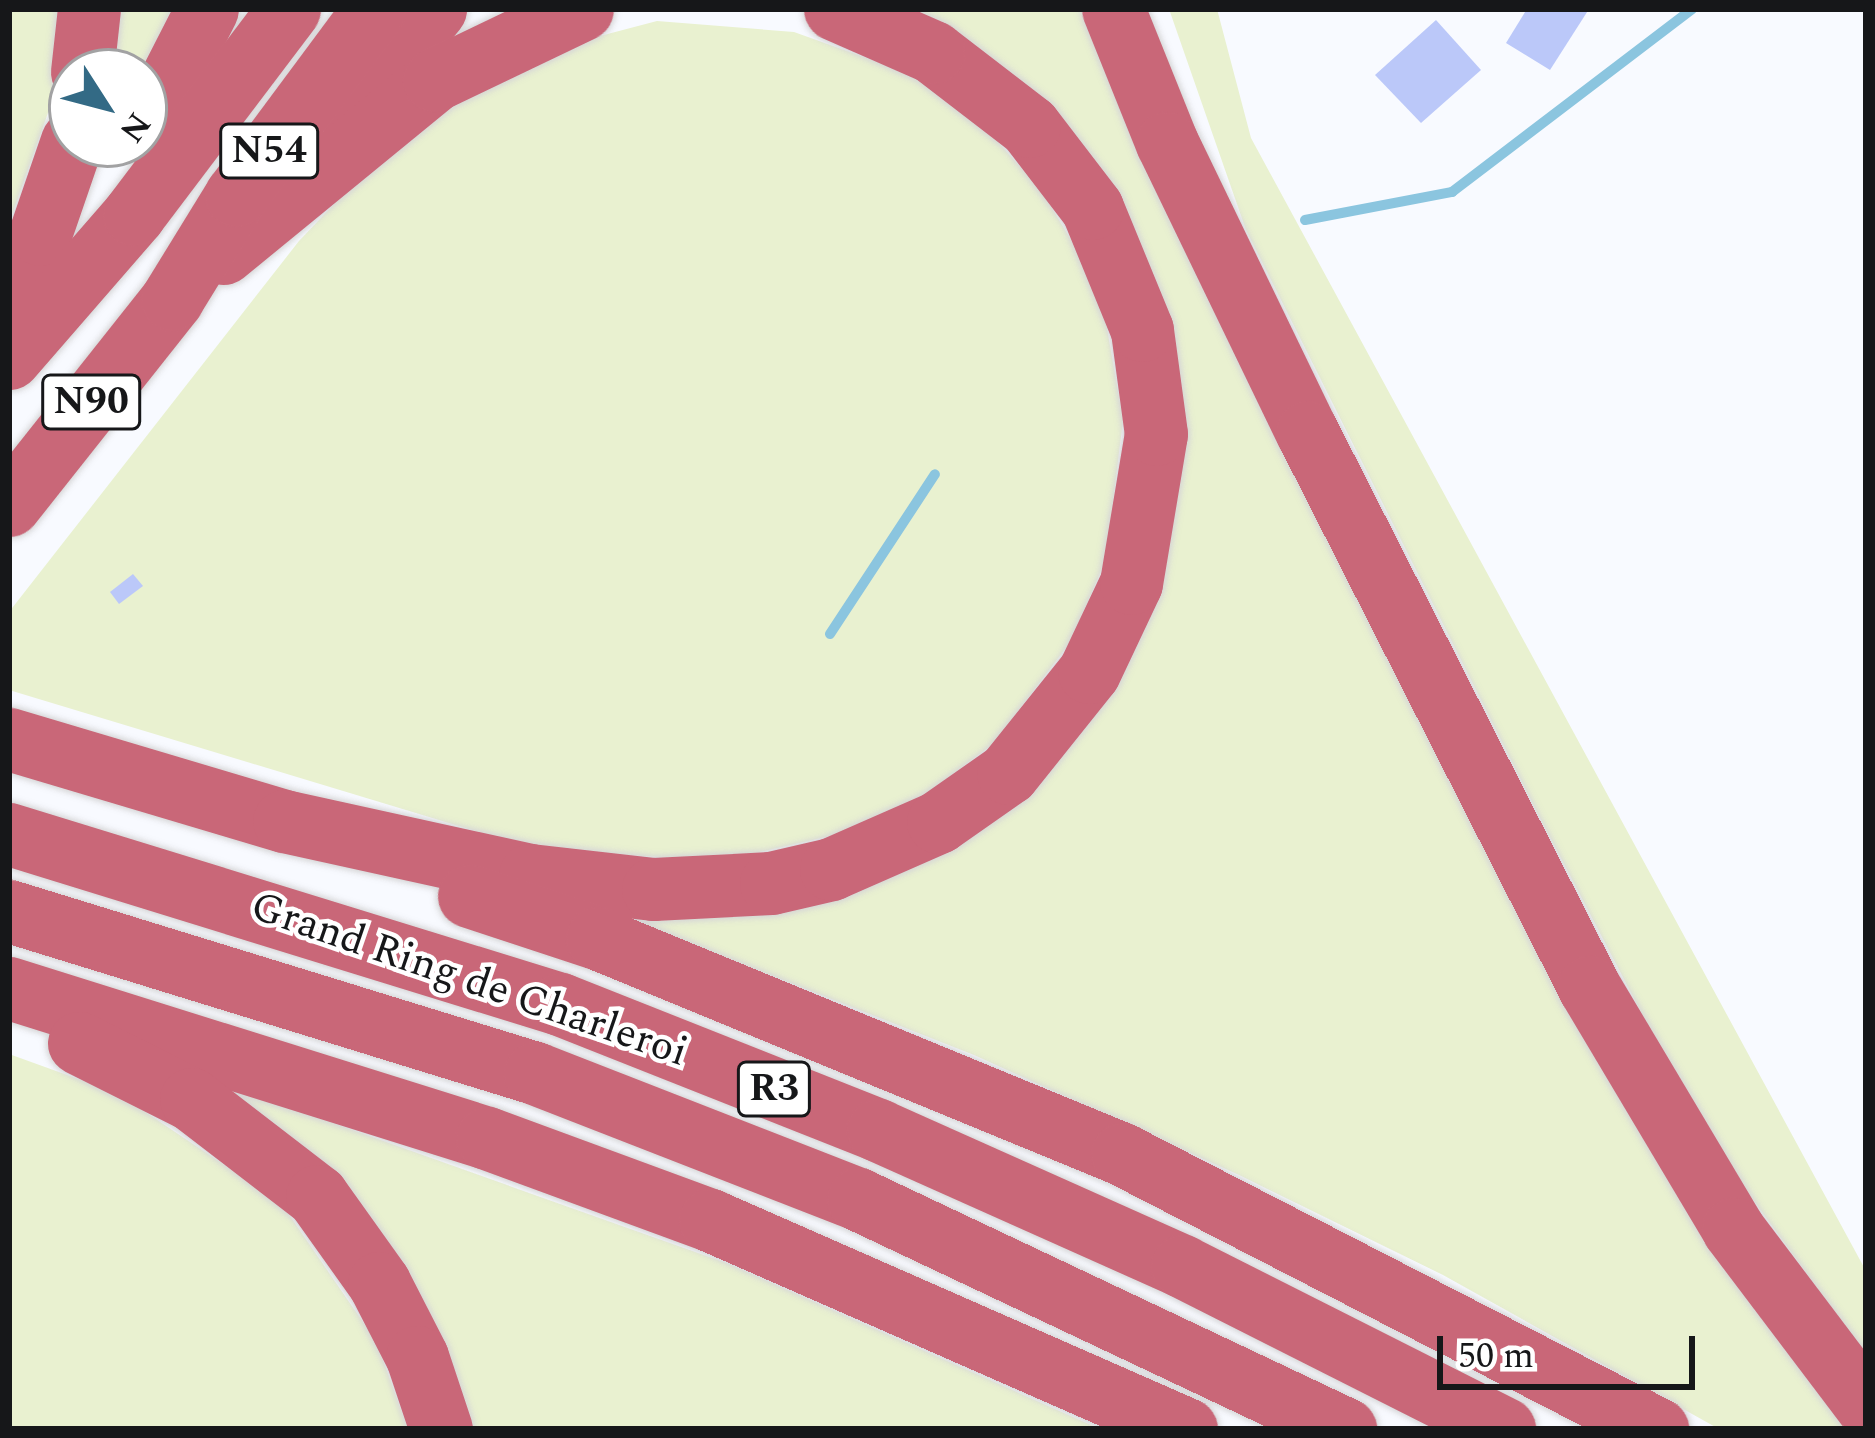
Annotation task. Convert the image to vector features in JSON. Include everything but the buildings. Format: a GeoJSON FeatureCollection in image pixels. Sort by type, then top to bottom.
{"type":"FeatureCollection","features":[{"type":"Feature","properties":{"kind":"highway"},"geometry":{"type":"LineString","coordinates":[[84,48],[88,9]]}},
{"type":"Feature","properties":{"kind":"highway"},"geometry":{"type":"LineString","coordinates":[[168,86],[208,9]]}},
{"type":"Feature","properties":{"kind":"highway","name":"N54"},"geometry":{"type":"LineString","coordinates":[[34,290],[134,214],[289,9]]}},
{"type":"Feature","properties":{"kind":"highway","name":"N54"},"geometry":{"type":"LineString","coordinates":[[172,298],[236,195],[374,9]]}},
{"type":"Feature","properties":{"kind":"highway","name":"N90"},"geometry":{"type":"LineString","coordinates":[[9,505],[172,298],[264,216],[435,9]]}},
{"type":"Feature","properties":{"kind":"highway"},"geometry":{"type":"LineString","coordinates":[[264,216],[434,80],[582,9]]}},
{"type":"Feature","properties":{"kind":"highway"},"geometry":{"type":"LineString","coordinates":[[9,739],[284,820],[600,885],[771,883],[870,855],[938,822],[1008,773],[1063,712],[1112,633],[1145,532],[1156,434],[1142,330],[1092,208],[1029,126],[933,52],[835,9]]}},
{"type":"Feature","properties":{"kind":"highway"},"geometry":{"type":"LineString","coordinates":[[1113,9],[1167,143],[1306,432],[1589,987],[1733,1228],[1866,1405]]}},
{"type":"Feature","properties":{"kind":"highway"},"geometry":{"type":"LineString","coordinates":[[34,290],[40,234],[63,168]]}},
{"type":"Feature","properties":{"kind":"highway"},"geometry":{"type":"LineString","coordinates":[[34,290],[119,168]]}},
{"type":"Feature","properties":{"kind":"highway","name":"N90"},"geometry":{"type":"LineString","coordinates":[[9,358],[34,290]]}},
{"type":"Feature","properties":{"kind":"highway"},"geometry":{"type":"LineString","coordinates":[[284,820],[370,864],[597,938],[1122,1154],[1657,1429]]}},
{"type":"Feature","properties":{"kind":"highway","name":"Grand Ring de Charleroi"},"geometry":{"type":"LineString","coordinates":[[9,835],[181,881],[560,1004],[878,1130],[1182,1266],[1504,1429]]}},
{"type":"Feature","properties":{"kind":"highway","name":"Grand Ring de Charleroi"},"geometry":{"type":"LineString","coordinates":[[9,911],[535,1073],[858,1199],[1345,1429]]}},
{"type":"Feature","properties":{"kind":"highway"},"geometry":{"type":"LineString","coordinates":[[9,988],[487,1138],[710,1220],[1186,1429]]}},
{"type":"Feature","properties":{"kind":"highway"},"geometry":{"type":"LineString","coordinates":[[9,1019],[141,1068],[266,1150],[317,1196],[379,1283],[417,1357],[441,1429]]}},
{"type":"Feature","properties":{"kind":"green space"},"geometry":{"type":"Polygon","coordinates":[[[9,9],[63,9],[58,48],[48,48],[48,113],[9,223],[9,9]]]}},
{"type":"Feature","properties":{"kind":"green space"},"geometry":{"type":"Polygon","coordinates":[[[108,9],[172,9],[155,48],[105,48],[108,9]]]}},
{"type":"Feature","properties":{"kind":"green space"},"geometry":{"type":"Polygon","coordinates":[[[896,9],[1092,9],[1862,1429],[1719,1429],[1443,1275],[1239,1175],[974,1055],[590,904],[713,909],[1075,727],[1156,312],[896,9]]]}},
{"type":"Feature","properties":{"kind":"green space"},"geometry":{"type":"Polygon","coordinates":[[[1169,9],[1217,9],[1251,138],[1866,1271],[1866,1355],[1749,1194],[1653,1035],[1538,814],[1246,230],[1169,9]]]}},
{"type":"Feature","properties":{"kind":"green space"},"geometry":{"type":"Polygon","coordinates":[[[657,21],[794,32],[911,74],[988,131],[1041,190],[1077,250],[1105,317],[1123,420],[1106,559],[1071,641],[993,744],[926,794],[843,833],[755,853],[675,858],[535,849],[9,690],[9,612],[299,241],[377,159],[451,97],[581,41],[657,21]]]}},
{"type":"Feature","properties":{"kind":"green space"},"geometry":{"type":"Polygon","coordinates":[[[9,1054],[117,1093],[281,1203],[376,1341],[408,1429],[9,1429],[9,1054]]]}},
{"type":"Feature","properties":{"kind":"green space"},"geometry":{"type":"Polygon","coordinates":[[[206,1078],[729,1264],[1100,1429],[459,1429],[206,1078]]]}},
{"type":"Feature","properties":{"kind":"waterway"},"geometry":{"type":"LineString","coordinates":[[1305,220],[1452,192],[1692,9]]}},
{"type":"Feature","properties":{"kind":"waterway"},"geometry":{"type":"LineString","coordinates":[[830,634],[935,474]]}}]}
